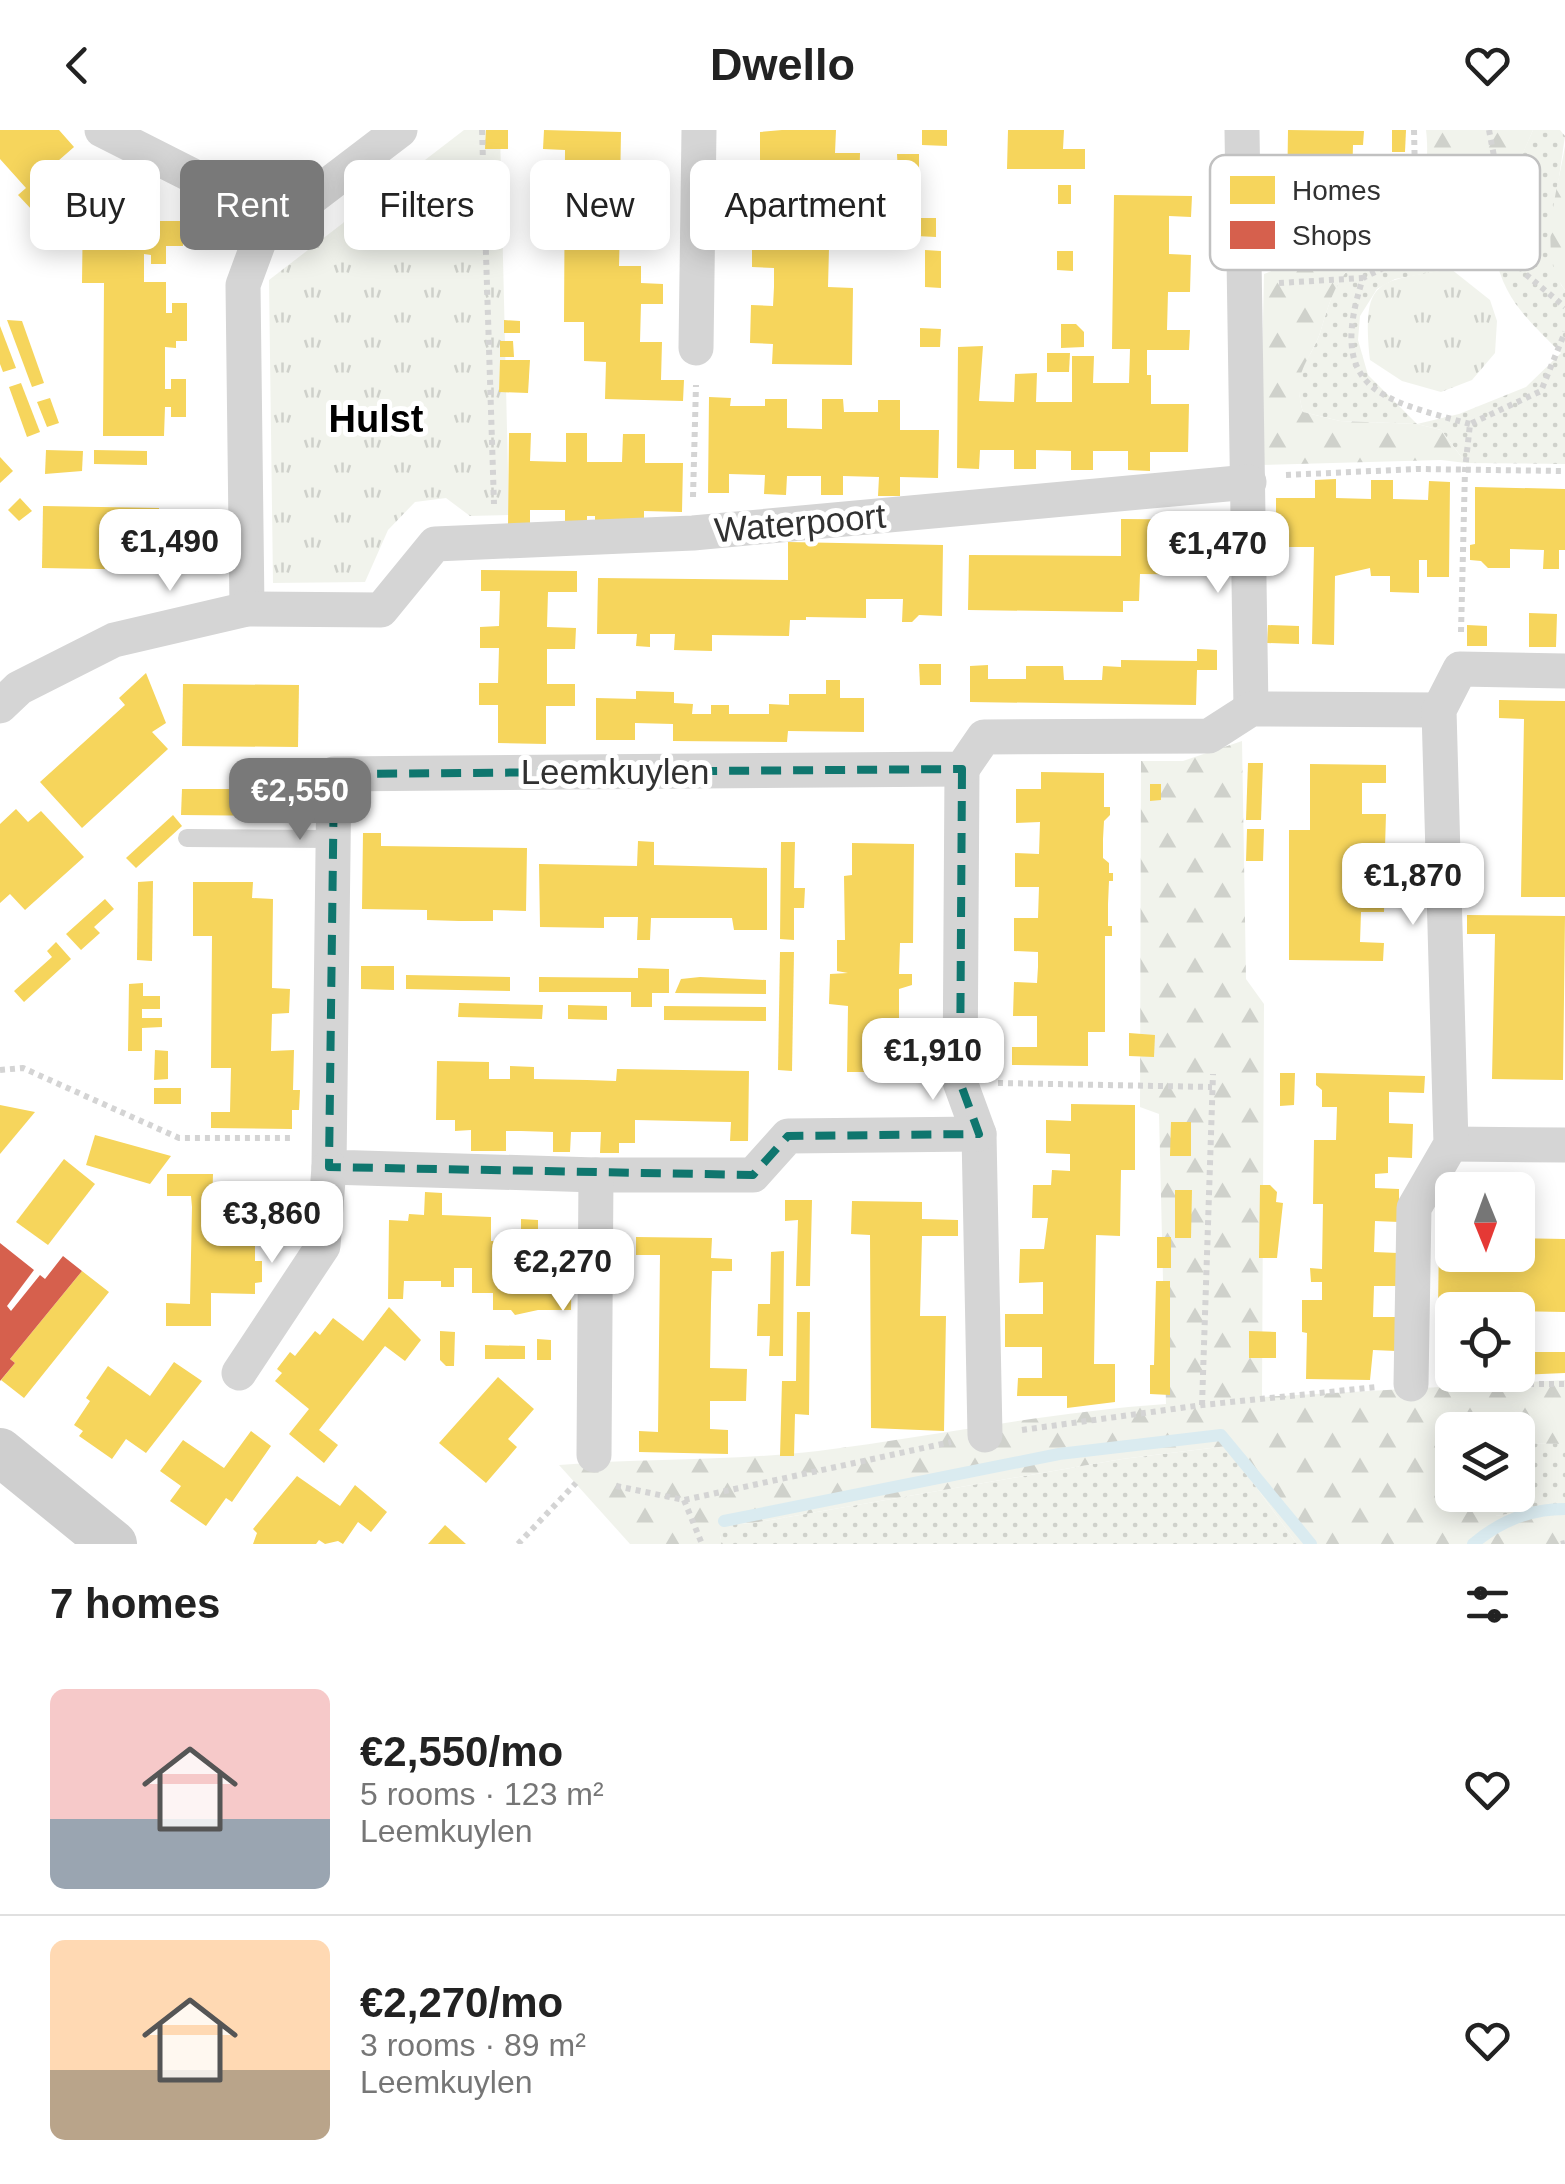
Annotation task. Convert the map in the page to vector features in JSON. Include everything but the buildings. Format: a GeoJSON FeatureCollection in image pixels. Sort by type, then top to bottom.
{"type":"FeatureCollection","features":[{"type":"Feature","properties":{"kind":"street"},"geometry":{"type":"LineString","coordinates":[[102,130],[180,170]]}},
{"type":"Feature","properties":{"kind":"street"},"geometry":{"type":"LineString","coordinates":[[324,188],[400,130]]}},
{"type":"Feature","properties":{"kind":"street"},"geometry":{"type":"LineString","coordinates":[[696,348],[700,130]]}},
{"type":"Feature","properties":{"kind":"street"},"geometry":{"type":"LineString","coordinates":[[1242,130],[1242,155]]}},
{"type":"Feature","properties":{"kind":"street"},"geometry":{"type":"LineString","coordinates":[[6,687],[114,640],[247,610],[243,284],[256,250]]}},
{"type":"Feature","properties":{"kind":"street"},"geometry":{"type":"LineString","coordinates":[[1244,270],[1252,709]]}},
{"type":"Feature","properties":{"kind":"street","name":"Waterpoort"},"geometry":{"type":"LineString","coordinates":[[247,610],[381,610],[435,544],[692,533],[1249,482]]}},
{"type":"Feature","properties":{"kind":"street"},"geometry":{"type":"LineString","coordinates":[[1411,1384],[1414,1208],[1451,1144],[1439,710],[1460,668],[1565,671]]}},
{"type":"Feature","properties":{"kind":"street"},"geometry":{"type":"LineString","coordinates":[[984,1435],[979,1134],[960,1082],[962,769],[984,737],[1209,736],[1252,709],[1439,710]]}},
{"type":"Feature","properties":{"kind":"street","name":"Leemkuylen"},"geometry":{"type":"LineString","coordinates":[[240,1373],[324,1246],[330,1152],[334,774],[962,769]]}},
{"type":"Feature","properties":{"kind":"street"},"geometry":{"type":"LineString","coordinates":[[330,1152],[596,1174],[753,1175],[788,1136],[979,1134]]}},
{"type":"Feature","properties":{"kind":"street"},"geometry":{"type":"LineString","coordinates":[[1451,1144],[1565,1144]]}},
{"type":"Feature","properties":{"kind":"street"},"geometry":{"type":"LineString","coordinates":[[587,1467],[596,1174]]}},
{"type":"Feature","properties":{"kind":"street"},"geometry":{"type":"LineString","coordinates":[[0,1452],[113,1544]]}},
{"type":"Feature","properties":{"kind":"lane"},"geometry":{"type":"LineString","coordinates":[[188,838],[332,840]]}},
{"type":"Feature","properties":{"kind":"path"},"geometry":{"type":"LineString","coordinates":[[482,130],[495,539]]}},
{"type":"Feature","properties":{"kind":"path"},"geometry":{"type":"LineString","coordinates":[[1414,130],[1415,155]]}},
{"type":"Feature","properties":{"kind":"path"},"geometry":{"type":"LineString","coordinates":[[1489,130],[1494,155]]}},
{"type":"Feature","properties":{"kind":"path"},"geometry":{"type":"LineString","coordinates":[[1244,285],[1363,278],[1380,270]]}},
{"type":"Feature","properties":{"kind":"path"},"geometry":{"type":"LineString","coordinates":[[1522,270],[1565,307]]}},
{"type":"Feature","properties":{"kind":"path"},"geometry":{"type":"LineString","coordinates":[[1363,278],[1352,314],[1352,359],[1374,392],[1470,424],[1540,391],[1565,332]]}},
{"type":"Feature","properties":{"kind":"path"},"geometry":{"type":"LineString","coordinates":[[692,533],[696,348]]}},
{"type":"Feature","properties":{"kind":"path"},"geometry":{"type":"LineString","coordinates":[[1460,668],[1470,424]]}},
{"type":"Feature","properties":{"kind":"path"},"geometry":{"type":"LineString","coordinates":[[1249,482],[1262,476],[1565,471]]}},
{"type":"Feature","properties":{"kind":"path"},"geometry":{"type":"LineString","coordinates":[[0,1070],[22,1068],[180,1138],[330,1152]]}},
{"type":"Feature","properties":{"kind":"path"},"geometry":{"type":"LineString","coordinates":[[1202,1405],[1212,1074]]}},
{"type":"Feature","properties":{"kind":"path"},"geometry":{"type":"LineString","coordinates":[[960,1082],[1212,1087]]}},
{"type":"Feature","properties":{"kind":"path"},"geometry":{"type":"LineString","coordinates":[[615,1486],[684,1500],[984,1435],[1202,1405],[1411,1384],[1565,1384]]}},
{"type":"Feature","properties":{"kind":"path"},"geometry":{"type":"LineString","coordinates":[[518,1544],[587,1467]]}},
{"type":"Feature","properties":{"kind":"path"},"geometry":{"type":"LineString","coordinates":[[684,1500],[702,1544]]}},
{"type":"Feature","properties":{"kind":"highlighted area"},"geometry":{"type":"Polygon","coordinates":[[[962,769],[960,1082],[979,1134],[788,1136],[753,1175],[329,1167],[334,774],[962,769]]]}},
{"type":"Feature","properties":{"kind":"green space"},"geometry":{"type":"Polygon","coordinates":[[[464,130],[500,130],[501,160],[425,160],[464,130]]]}},
{"type":"Feature","properties":{"kind":"green space"},"geometry":{"type":"Polygon","coordinates":[[[1426,130],[1533,130],[1522,155],[1427,155],[1426,130]]]}},
{"type":"Feature","properties":{"kind":"green space"},"geometry":{"type":"Polygon","coordinates":[[[1533,130],[1560,130],[1565,136],[1551,233],[1565,290],[1565,464],[1466,463],[1441,430],[1417,424],[1459,414],[1526,387],[1561,353],[1516,305],[1500,270],[1540,270],[1540,155],[1522,155],[1533,130]]]}},
{"type":"Feature","properties":{"kind":"green space"},"geometry":{"type":"Polygon","coordinates":[[[1565,146],[1565,290],[1556,275],[1550,239],[1565,146]]]}},
{"type":"Feature","properties":{"kind":"green space"},"geometry":{"type":"Polygon","coordinates":[[[344,222],[344,250],[503,250],[509,515],[470,516],[446,498],[415,502],[388,530],[365,582],[273,583],[269,280],[308,250],[324,250],[324,238],[344,222]]]}},
{"type":"Feature","properties":{"kind":"green space"},"geometry":{"type":"Polygon","coordinates":[[[1274,270],[1349,270],[1332,296],[1302,370],[1299,387],[1303,412],[1340,421],[1417,424],[1441,430],[1466,463],[1441,460],[1260,465],[1264,274],[1274,270]]]}},
{"type":"Feature","properties":{"kind":"green space"},"geometry":{"type":"Polygon","coordinates":[[[1349,270],[1445,270],[1395,279],[1377,289],[1360,316],[1358,340],[1368,375],[1417,424],[1340,421],[1303,412],[1299,386],[1302,369],[1349,270]]]}},
{"type":"Feature","properties":{"kind":"green space"},"geometry":{"type":"Polygon","coordinates":[[[1452,270],[1490,300],[1497,321],[1495,353],[1472,380],[1441,392],[1402,381],[1370,360],[1372,298],[1379,288],[1406,277],[1452,270]]]}},
{"type":"Feature","properties":{"kind":"green space"},"geometry":{"type":"Polygon","coordinates":[[[1242,741],[1246,979],[1264,1004],[1262,1397],[1435,1387],[1435,1392],[1535,1392],[1535,1382],[1565,1380],[1565,1444],[1535,1443],[1535,1412],[1435,1412],[1435,1512],[1495,1512],[1496,1516],[1565,1505],[1565,1544],[1297,1544],[1227,1446],[1122,1459],[724,1525],[720,1539],[723,1544],[630,1544],[559,1465],[818,1451],[1035,1418],[1166,1404],[1159,1114],[1140,1107],[1141,761],[1183,761],[1242,741]]]}},
{"type":"Feature","properties":{"kind":"green space"},"geometry":{"type":"Polygon","coordinates":[[[1535,1443],[1565,1444],[1565,1505],[1535,1510],[1535,1443]]]}},
{"type":"Feature","properties":{"kind":"green space"},"geometry":{"type":"Polygon","coordinates":[[[1227,1446],[1297,1544],[723,1544],[720,1540],[723,1525],[1122,1459],[1227,1446]]]}},
{"type":"Feature","properties":{"kind":"waterway"},"geometry":{"type":"LineString","coordinates":[[724,1521],[1059,1454],[1221,1435],[1311,1544]]}},
{"type":"Feature","properties":{"kind":"waterway"},"geometry":{"type":"LineString","coordinates":[[1473,1544],[1516,1518],[1565,1509]]}},
{"type":"Feature","properties":{"kind":"district","name":"Hulst"},"geometry":{"type":"Point","coordinates":[376,419]}}]}
